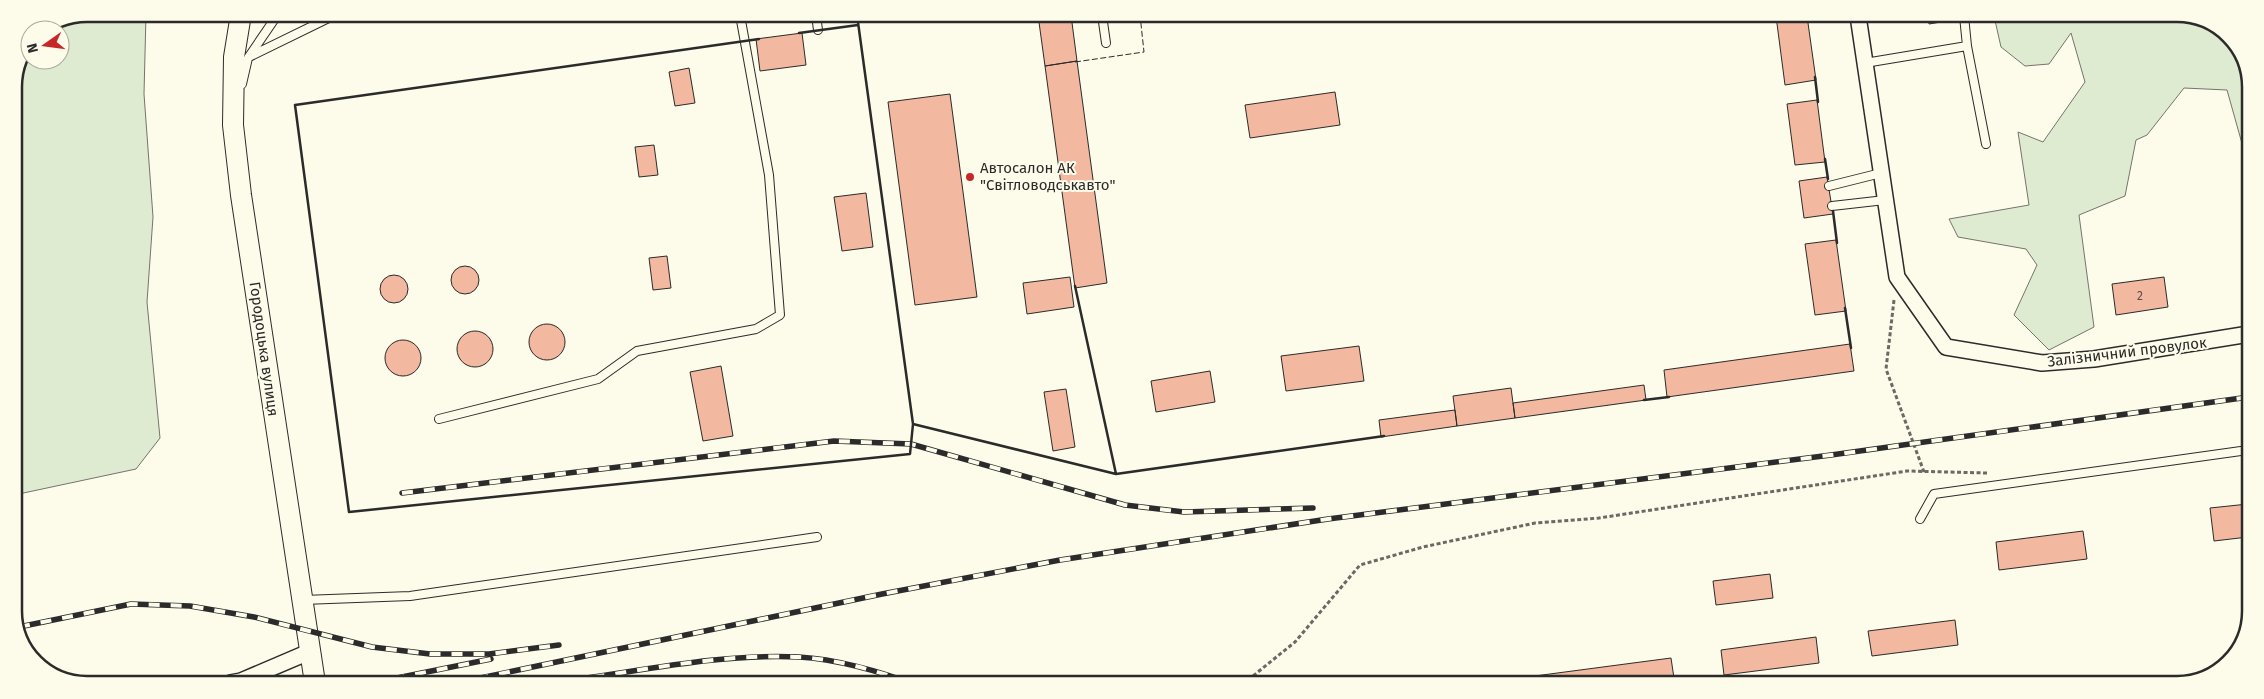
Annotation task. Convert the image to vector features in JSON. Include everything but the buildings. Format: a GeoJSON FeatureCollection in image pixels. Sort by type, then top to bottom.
{"type":"FeatureCollection","features":[{"type":"Feature","properties":{"kind":"main road","name":"Городоцька вулиця"},"geometry":{"type":"LineString","coordinates":[[240,22],[234,57],[233,125],[241,195],[313,676]]}},
{"type":"Feature","properties":{"kind":"street"},"geometry":{"type":"LineString","coordinates":[[1859,22],[1897,277]]}},
{"type":"Feature","properties":{"kind":"street","name":"Залізничний провулок"},"geometry":{"type":"LineString","coordinates":[[1897,277],[1946,347],[2042,363],[2094,359],[2241,335]]}},
{"type":"Feature","properties":{"kind":"street"},"geometry":{"type":"LineString","coordinates":[[253,676],[309,652]]}},
{"type":"Feature","properties":{"kind":"lane"},"geometry":{"type":"LineString","coordinates":[[233,125],[248,58],[273,22]]}},
{"type":"Feature","properties":{"kind":"lane"},"geometry":{"type":"LineString","coordinates":[[248,58],[321,22]]}},
{"type":"Feature","properties":{"kind":"lane"},"geometry":{"type":"LineString","coordinates":[[439,419],[598,379],[637,351],[756,329],[780,315],[769,175],[741,22]]}},
{"type":"Feature","properties":{"kind":"lane"},"geometry":{"type":"LineString","coordinates":[[817,22],[818,30]]}},
{"type":"Feature","properties":{"kind":"lane"},"geometry":{"type":"LineString","coordinates":[[1103,22],[1106,44]]}},
{"type":"Feature","properties":{"kind":"lane"},"geometry":{"type":"LineString","coordinates":[[1965,22],[1967,46],[1986,144]]}},
{"type":"Feature","properties":{"kind":"lane"},"geometry":{"type":"LineString","coordinates":[[1865,63],[1967,46]]}},
{"type":"Feature","properties":{"kind":"lane"},"geometry":{"type":"LineString","coordinates":[[1829,186],[1881,173]]}},
{"type":"Feature","properties":{"kind":"lane"},"geometry":{"type":"LineString","coordinates":[[1832,206],[1885,200]]}},
{"type":"Feature","properties":{"kind":"lane"},"geometry":{"type":"LineString","coordinates":[[1920,519],[1934,494],[2242,451]]}},
{"type":"Feature","properties":{"kind":"lane"},"geometry":{"type":"LineString","coordinates":[[301,600],[410,596],[816,537]]}},
{"type":"Feature","properties":{"kind":"path"},"geometry":{"type":"LineString","coordinates":[[1897,277],[1886,370],[1924,472]]}},
{"type":"Feature","properties":{"kind":"path"},"geometry":{"type":"LineString","coordinates":[[1252,676],[1295,642],[1360,565],[1423,547],[1535,524],[1599,518],[1907,471],[1994,474]]}},
{"type":"Feature","properties":{"kind":"green space"},"geometry":{"type":"Polygon","coordinates":[[[88,22],[146,22],[144,94],[153,217],[147,302],[160,438],[136,469],[23,493],[22,88],[25,70],[70,70],[70,25],[88,22]]]}},
{"type":"Feature","properties":{"kind":"green space"},"geometry":{"type":"Polygon","coordinates":[[[1995,22],[2185,23],[2205,29],[2219,39],[2233,55],[2240,75],[2241,140],[2227,90],[2184,88],[2147,135],[2136,140],[2125,196],[2079,215],[2094,327],[2049,350],[2014,315],[2037,265],[2026,249],[1958,237],[1949,219],[2029,205],[2018,132],[2043,142],[2085,82],[2071,33],[2049,64],[2025,66],[2001,47],[1995,22]]]}},
{"type":"Feature","properties":{"kind":"railway"},"geometry":{"type":"LineString","coordinates":[[490,676],[882,594],[1060,560],[1328,519],[1831,455],[2242,398]]}},
{"type":"Feature","properties":{"kind":"railway"},"geometry":{"type":"LineString","coordinates":[[402,493],[834,441],[911,444],[1125,505],[1184,512],[1313,508]]}},
{"type":"Feature","properties":{"kind":"railway"},"geometry":{"type":"LineString","coordinates":[[24,626],[131,604],[190,606],[254,617],[372,647],[430,654],[489,654],[559,645]]}},
{"type":"Feature","properties":{"kind":"railway"},"geometry":{"type":"LineString","coordinates":[[601,676],[705,661],[768,657],[813,658],[842,663],[889,676]]}},
{"type":"Feature","properties":{"kind":"railway"},"geometry":{"type":"LineString","coordinates":[[407,676],[491,659]]}},
{"type":"Feature","properties":{"kind":"fence"},"geometry":{"type":"LineString","coordinates":[[1075,62],[1144,52],[1141,22]]}},
{"type":"Feature","properties":{"kind":"wall"},"geometry":{"type":"LineString","coordinates":[[759,39],[295,105],[349,512],[910,454],[913,424],[858,22]]}},
{"type":"Feature","properties":{"kind":"wall"},"geometry":{"type":"LineString","coordinates":[[799,33],[858,25]]}},
{"type":"Feature","properties":{"kind":"wall"},"geometry":{"type":"LineString","coordinates":[[1815,77],[1818,102]]}},
{"type":"Feature","properties":{"kind":"wall"},"geometry":{"type":"LineString","coordinates":[[1825,159],[1828,179]]}},
{"type":"Feature","properties":{"kind":"wall"},"geometry":{"type":"LineString","coordinates":[[1833,211],[1837,243]]}},
{"type":"Feature","properties":{"kind":"wall"},"geometry":{"type":"LineString","coordinates":[[1075,286],[1116,474]]}},
{"type":"Feature","properties":{"kind":"wall"},"geometry":{"type":"LineString","coordinates":[[1845,308],[1851,348]]}},
{"type":"Feature","properties":{"kind":"wall"},"geometry":{"type":"LineString","coordinates":[[1644,400],[1669,397]]}},
{"type":"Feature","properties":{"kind":"wall"},"geometry":{"type":"LineString","coordinates":[[913,424],[1116,474],[1384,436]]}},
{"type":"Feature","properties":{"kind":"place","name":"Автосалон АК \"Світловодськавто\""},"geometry":{"type":"Point","coordinates":[970,177]}}]}
